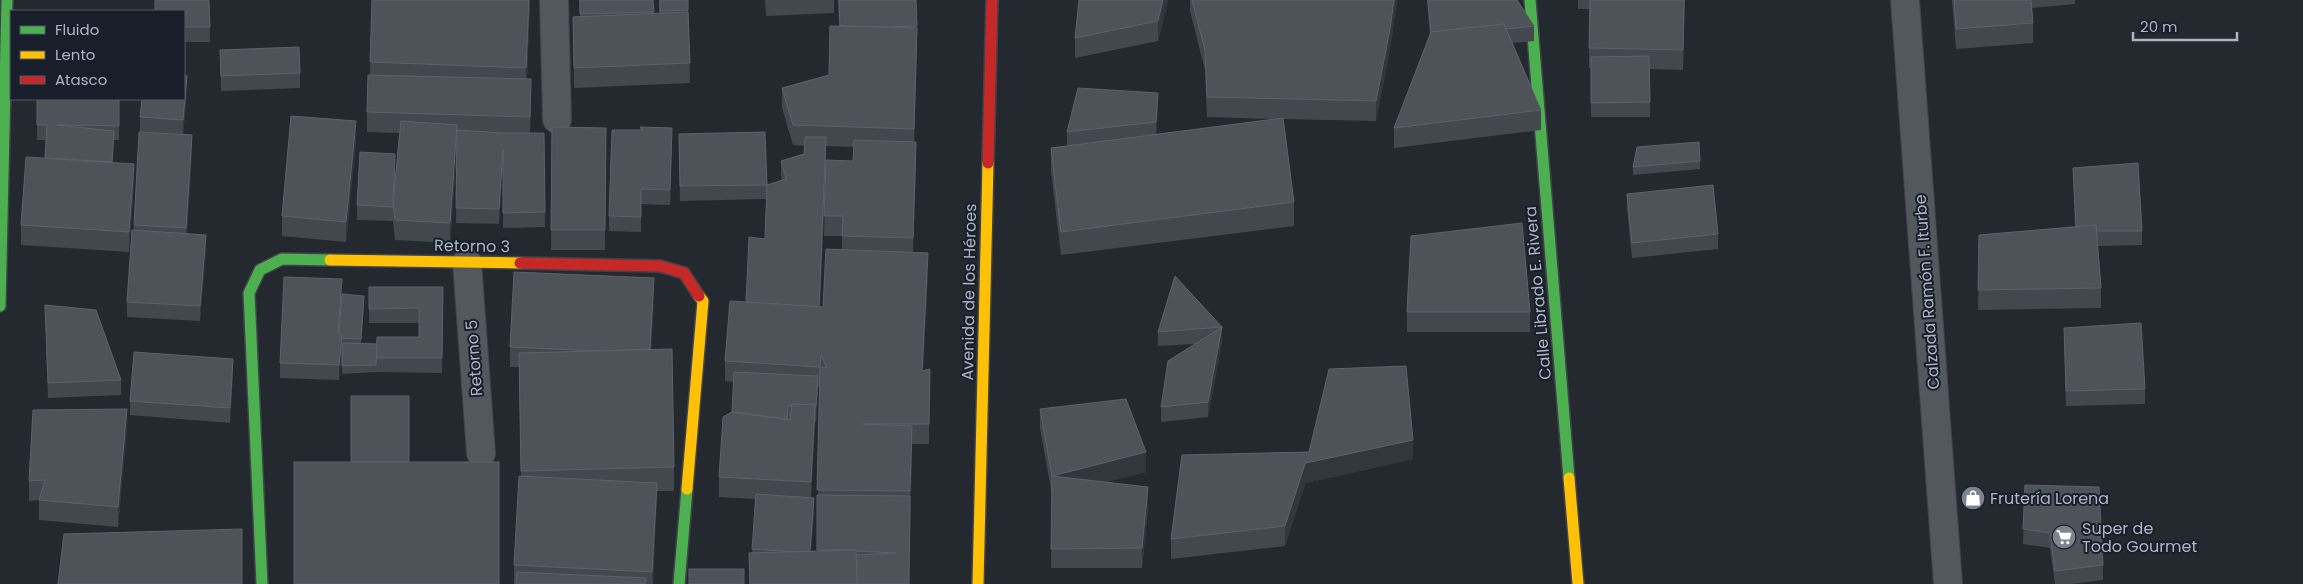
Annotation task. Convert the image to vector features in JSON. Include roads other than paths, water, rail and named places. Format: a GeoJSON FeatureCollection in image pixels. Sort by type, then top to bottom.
{"type":"FeatureCollection","features":[{"type":"Feature","properties":{"kind":"street"},"geometry":{"type":"LineString","coordinates":[[0,306],[7,0]]}},
{"type":"Feature","properties":{"kind":"street"},"geometry":{"type":"LineString","coordinates":[[554,0],[557,119]]}},
{"type":"Feature","properties":{"kind":"street","name":"Avenida de los Héroes"},"geometry":{"type":"LineString","coordinates":[[978,584],[992,0]]}},
{"type":"Feature","properties":{"kind":"street","name":"Calle Librado E. Rivera"},"geometry":{"type":"LineString","coordinates":[[1530,0],[1578,584]]}},
{"type":"Feature","properties":{"kind":"street","name":"Calzada Ramón F. Iturbe"},"geometry":{"type":"LineString","coordinates":[[1906,0],[1948,584]]}},
{"type":"Feature","properties":{"kind":"street","name":"Retorno 3"},"geometry":{"type":"LineString","coordinates":[[262,584],[249,293],[260,270],[282,259],[660,266],[684,273],[703,301],[679,584]]}},
{"type":"Feature","properties":{"kind":"street","name":"Retorno 5"},"geometry":{"type":"LineString","coordinates":[[467,262],[481,454]]}},
{"type":"Feature","properties":{"kind":"place","name":"Frutería Lorena"},"geometry":{"type":"Point","coordinates":[1973,498]}},
{"type":"Feature","properties":{"kind":"place","name":"Super de Todo Gourmet"},"geometry":{"type":"Point","coordinates":[2064,537]}}]}
